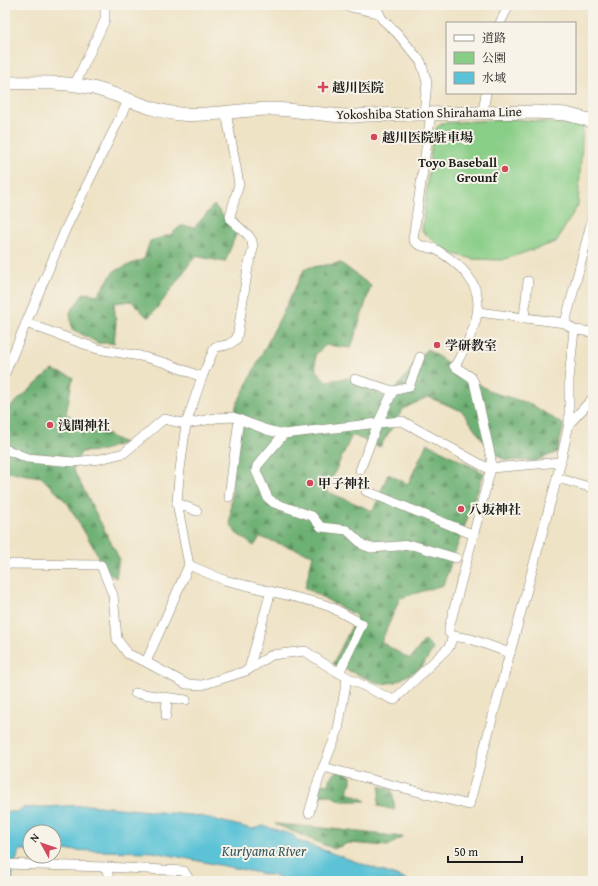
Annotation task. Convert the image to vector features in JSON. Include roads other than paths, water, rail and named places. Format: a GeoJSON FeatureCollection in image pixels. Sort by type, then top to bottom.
{"type":"FeatureCollection","features":[{"type":"Feature","properties":{"kind":"main road","name":"Yokoshiba Station Shirahama Line"},"geometry":{"type":"LineString","coordinates":[[5,83],[75,84],[94,88],[159,110],[180,114],[197,115],[273,109],[350,116],[367,114],[536,112],[566,114],[593,122]]}},
{"type":"Feature","properties":{"kind":"street"},"geometry":{"type":"LineString","coordinates":[[75,84],[105,20],[105,5]]}},
{"type":"Feature","properties":{"kind":"street"},"geometry":{"type":"LineString","coordinates":[[342,5],[377,9],[382,20],[397,33],[421,62],[427,82],[427,114],[413,239],[421,246],[434,249],[464,271],[474,286],[478,303],[478,312],[470,338],[455,366],[471,377],[474,382],[491,458],[491,468],[472,534],[449,633],[453,636],[472,639],[510,653]]}},
{"type":"Feature","properties":{"kind":"street"},"geometry":{"type":"LineString","coordinates":[[500,22],[509,5]]}},
{"type":"Feature","properties":{"kind":"street"},"geometry":{"type":"LineString","coordinates":[[483,112],[486,94]]}},
{"type":"Feature","properties":{"kind":"street"},"geometry":{"type":"LineString","coordinates":[[5,373],[66,228],[129,99]]}},
{"type":"Feature","properties":{"kind":"street"},"geometry":{"type":"LineString","coordinates":[[146,662],[189,565],[176,503],[186,424],[202,377],[215,348],[227,346],[237,338],[248,267],[253,249],[252,242],[248,236],[231,220],[230,216],[239,184],[226,112]]}},
{"type":"Feature","properties":{"kind":"street"},"geometry":{"type":"LineString","coordinates":[[565,323],[593,217]]}},
{"type":"Feature","properties":{"kind":"street"},"geometry":{"type":"LineString","coordinates":[[524,317],[528,281]]}},
{"type":"Feature","properties":{"kind":"street"},"geometry":{"type":"LineString","coordinates":[[478,312],[565,323],[574,330],[593,332]]}},
{"type":"Feature","properties":{"kind":"street"},"geometry":{"type":"LineString","coordinates":[[26,323],[98,349],[140,356],[166,363],[202,377]]}},
{"type":"Feature","properties":{"kind":"street"},"geometry":{"type":"LineString","coordinates":[[323,767],[469,805],[561,462],[569,424],[569,379],[574,330]]}},
{"type":"Feature","properties":{"kind":"street"},"geometry":{"type":"LineString","coordinates":[[356,378],[393,391],[408,387],[420,357]]}},
{"type":"Feature","properties":{"kind":"street"},"geometry":{"type":"LineString","coordinates":[[360,470],[378,423],[393,391]]}},
{"type":"Feature","properties":{"kind":"street"},"geometry":{"type":"LineString","coordinates":[[569,424],[593,398]]}},
{"type":"Feature","properties":{"kind":"street"},"geometry":{"type":"LineString","coordinates":[[5,449],[27,458],[74,462],[93,460],[124,453],[164,419],[186,424],[216,418],[234,417],[267,430],[284,434],[402,421],[487,468],[561,462]]}},
{"type":"Feature","properties":{"kind":"street"},"geometry":{"type":"LineString","coordinates":[[229,497],[239,419]]}},
{"type":"Feature","properties":{"kind":"street"},"geometry":{"type":"LineString","coordinates":[[284,434],[257,466],[256,471],[268,498],[274,503],[312,516],[321,527],[347,530],[364,545],[370,548],[412,545],[456,558]]}},
{"type":"Feature","properties":{"kind":"street"},"geometry":{"type":"LineString","coordinates":[[557,478],[593,488]]}},
{"type":"Feature","properties":{"kind":"street"},"geometry":{"type":"LineString","coordinates":[[366,491],[472,534]]}},
{"type":"Feature","properties":{"kind":"street"},"geometry":{"type":"LineString","coordinates":[[176,503],[197,511]]}},
{"type":"Feature","properties":{"kind":"street"},"geometry":{"type":"LineString","coordinates":[[5,564],[101,565],[114,595],[117,639],[128,654],[186,684],[202,684],[249,669],[272,655],[305,651],[338,673],[394,700],[449,647],[453,636]]}},
{"type":"Feature","properties":{"kind":"street"},"geometry":{"type":"LineString","coordinates":[[189,565],[224,580],[319,603],[362,624],[338,673]]}},
{"type":"Feature","properties":{"kind":"street"},"geometry":{"type":"LineString","coordinates":[[249,669],[271,591]]}},
{"type":"Feature","properties":{"kind":"street"},"geometry":{"type":"LineString","coordinates":[[309,813],[323,767],[338,730],[348,678]]}},
{"type":"Feature","properties":{"kind":"street"},"geometry":{"type":"LineString","coordinates":[[135,693],[186,700]]}},
{"type":"Feature","properties":{"kind":"street"},"geometry":{"type":"LineString","coordinates":[[166,716],[167,698]]}},
{"type":"Feature","properties":{"kind":"street"},"geometry":{"type":"LineString","coordinates":[[5,864],[184,871],[190,881]]}},
{"type":"Feature","properties":{"kind":"street"},"geometry":{"type":"LineString","coordinates":[[106,867],[110,881]]}},
{"type":"Feature","properties":{"kind":"water","name":"Kuriyama River"},"geometry":{"type":"Polygon","coordinates":[[[88,805],[200,816],[252,829],[264,826],[293,835],[298,841],[410,881],[285,881],[274,876],[154,852],[62,850],[62,824],[22,824],[22,850],[20,850],[13,868],[12,881],[5,881],[5,811],[16,812],[23,808],[88,805]]]}},
{"type":"Feature","properties":{"kind":"place","name":"越川医院"},"geometry":{"type":"Point","coordinates":[323,87]}},
{"type":"Feature","properties":{"kind":"place","name":"越川医院駐車場"},"geometry":{"type":"Point","coordinates":[374,137]}},
{"type":"Feature","properties":{"kind":"place","name":"Toyo Baseball Grounf"},"geometry":{"type":"Point","coordinates":[505,169]}},
{"type":"Feature","properties":{"kind":"place","name":"学研教室"},"geometry":{"type":"Point","coordinates":[437,345]}},
{"type":"Feature","properties":{"kind":"place","name":"浅間神社"},"geometry":{"type":"Point","coordinates":[50,425]}},
{"type":"Feature","properties":{"kind":"place","name":"甲子神社"},"geometry":{"type":"Point","coordinates":[310,483]}},
{"type":"Feature","properties":{"kind":"place","name":"八坂神社"},"geometry":{"type":"Point","coordinates":[461,509]}}]}
